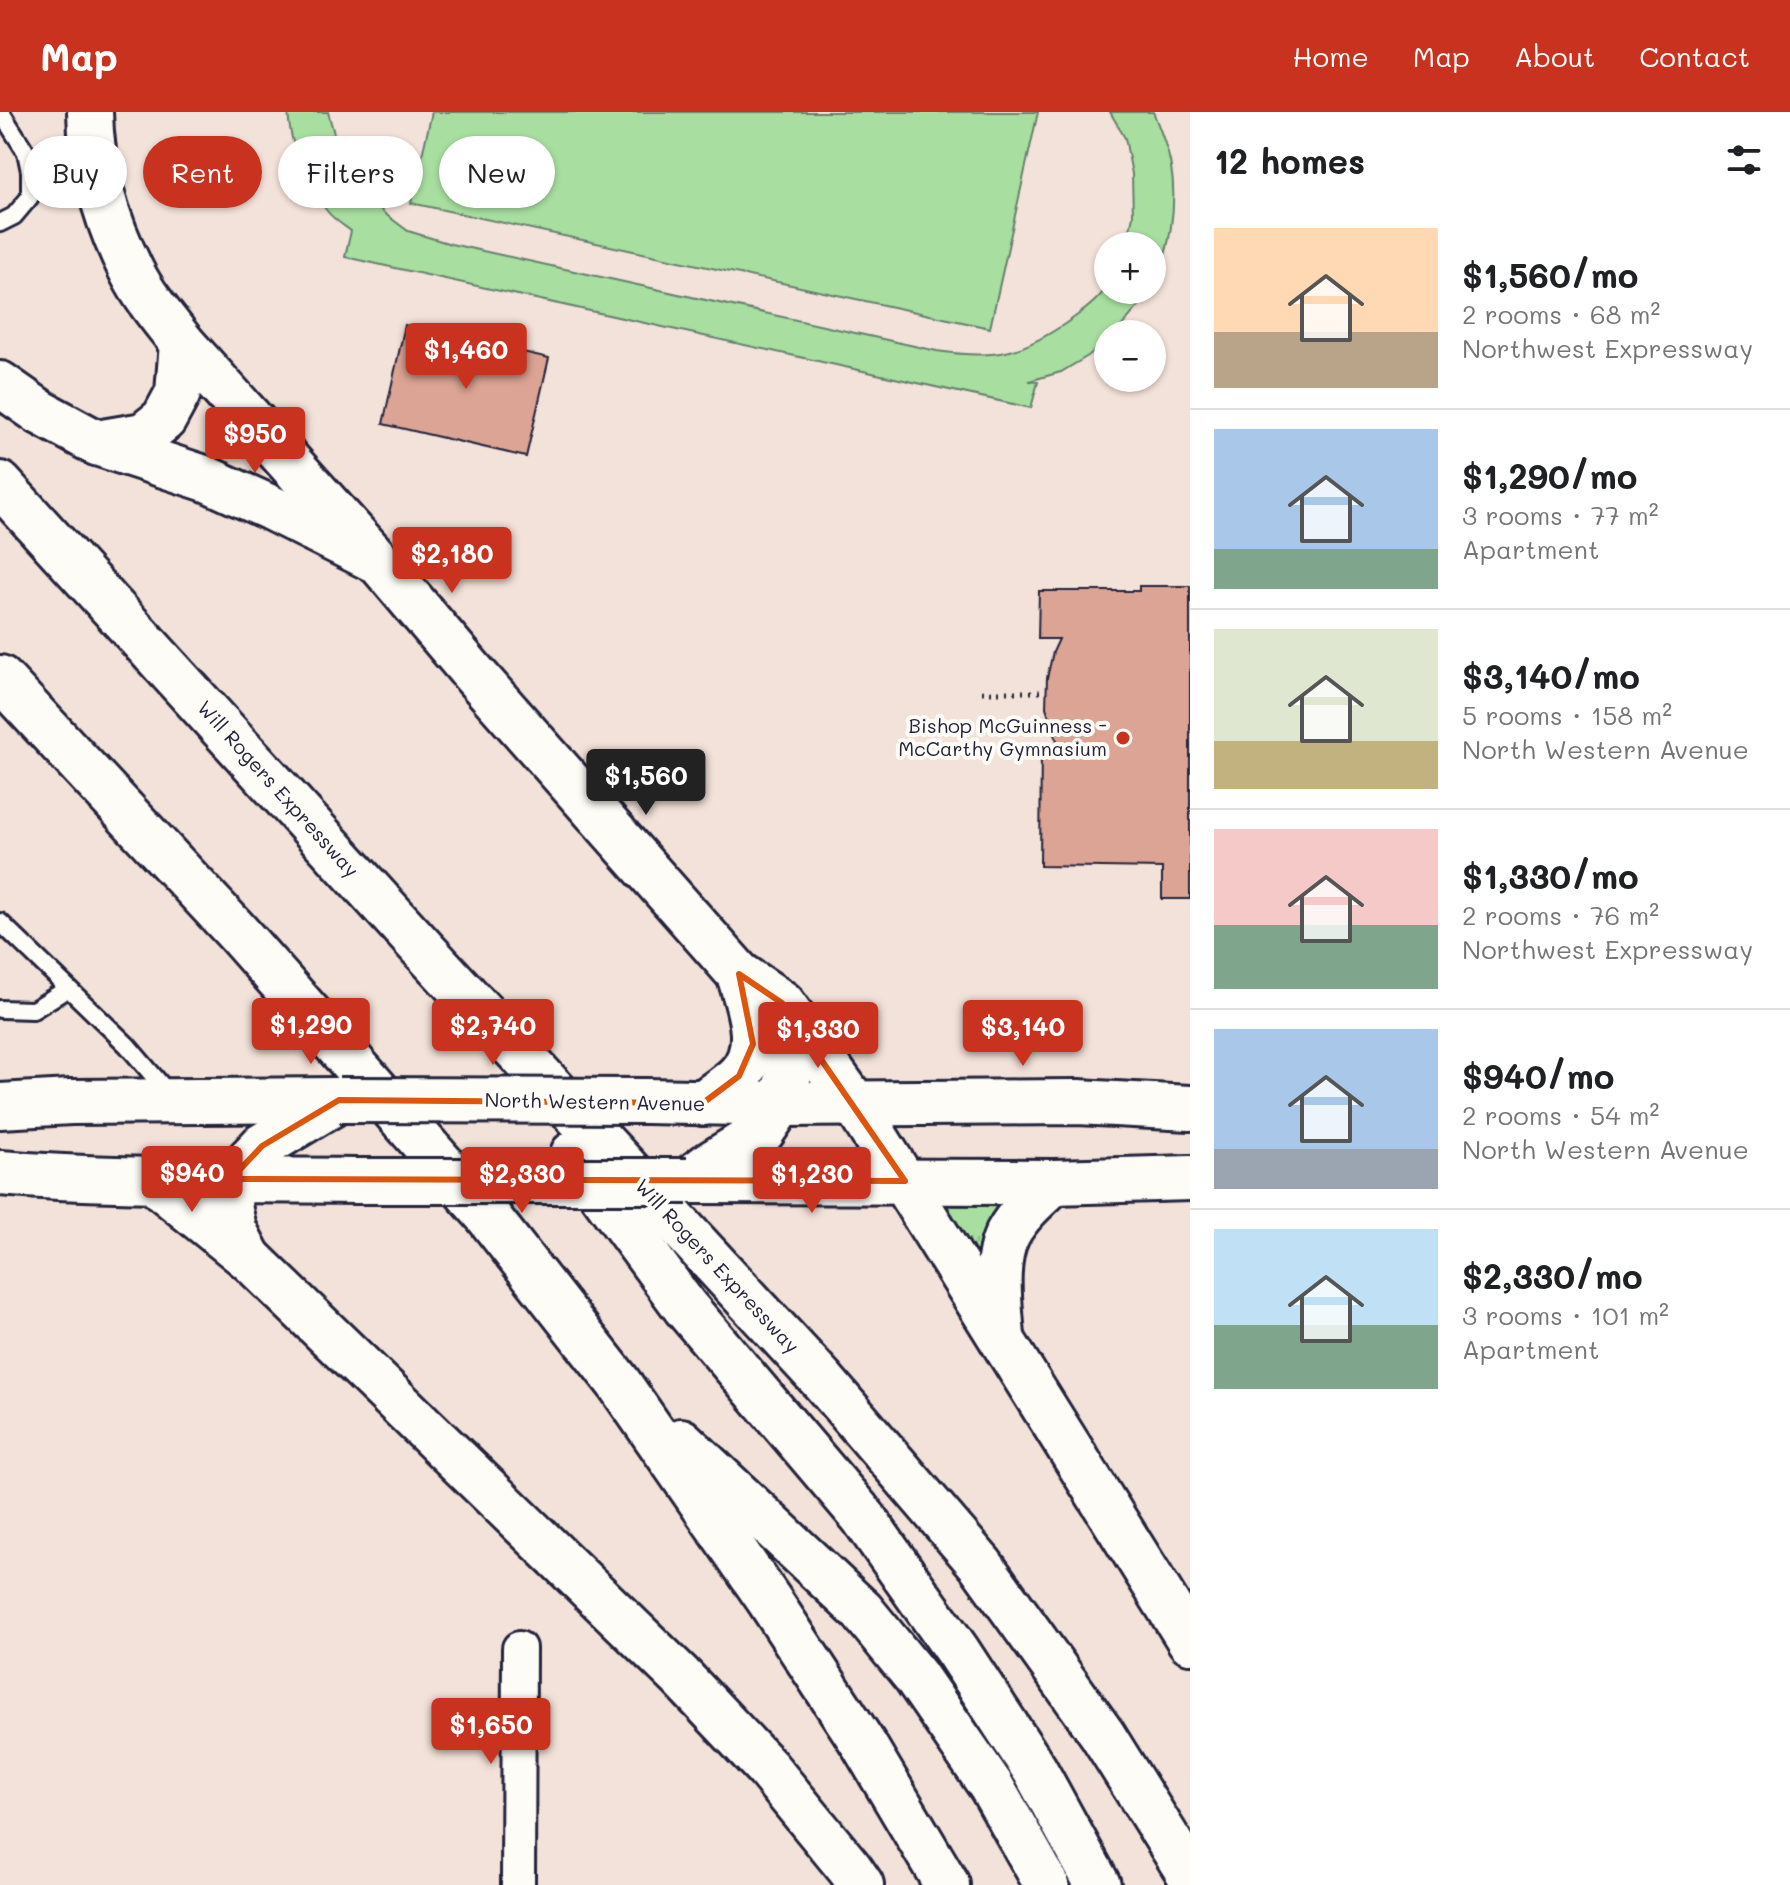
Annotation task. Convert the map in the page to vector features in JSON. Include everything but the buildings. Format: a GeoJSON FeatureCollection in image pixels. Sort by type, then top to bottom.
{"type":"FeatureCollection","features":[{"type":"Feature","properties":{"kind":"main road"},"geometry":{"type":"LineString","coordinates":[[90,112],[95,163],[104,201],[133,273],[153,306],[182,343],[379,562],[739,974],[782,1003],[855,1104],[905,1181],[1190,1641]]}},
{"type":"Feature","properties":{"kind":"main road"},"geometry":{"type":"LineString","coordinates":[[97,443],[144,435],[164,419],[178,393],[182,343]]}},
{"type":"Feature","properties":{"kind":"main road"},"geometry":{"type":"LineString","coordinates":[[0,384],[40,412],[97,443],[207,479],[379,562]]}},
{"type":"Feature","properties":{"kind":"main road","name":"Will Rogers Expressway"},"geometry":{"type":"LineString","coordinates":[[0,484],[423,949],[823,1381],[981,1565],[1102,1734],[1190,1875]]}},
{"type":"Feature","properties":{"kind":"main road"},"geometry":{"type":"LineString","coordinates":[[0,678],[235,930],[487,1215],[618,1382],[769,1600],[856,1732],[947,1885]]}},
{"type":"Feature","properties":{"kind":"main road"},"geometry":{"type":"LineString","coordinates":[[0,707],[98,784]]}},
{"type":"Feature","properties":{"kind":"main road"},"geometry":{"type":"LineString","coordinates":[[423,949],[685,1307],[863,1517],[958,1652],[1035,1770],[1098,1885]]}},
{"type":"Feature","properties":{"kind":"main road"},"geometry":{"type":"LineString","coordinates":[[703,1103],[739,1076],[748,1063],[753,1044],[752,1017],[739,974]]}},
{"type":"Feature","properties":{"kind":"main road"},"geometry":{"type":"LineString","coordinates":[[704,1176],[762,1132],[781,1104],[789,1074],[782,1003]]}},
{"type":"Feature","properties":{"kind":"main road","name":"North Western Avenue"},"geometry":{"type":"LineString","coordinates":[[0,1106],[175,1101],[309,1107],[646,1101],[781,1104],[1078,1102],[1190,1108]]}},
{"type":"Feature","properties":{"kind":"main road"},"geometry":{"type":"LineString","coordinates":[[250,1259],[234,1229],[229,1206],[231,1179],[262,1146],[309,1107]]}},
{"type":"Feature","properties":{"kind":"main road"},"geometry":{"type":"LineString","coordinates":[[0,1173],[152,1180],[356,1181],[704,1176],[1054,1182],[1190,1178]]}},
{"type":"Feature","properties":{"kind":"main road"},"geometry":{"type":"LineString","coordinates":[[152,1180],[250,1259],[680,1676],[768,1769],[861,1885]]}},
{"type":"Feature","properties":{"kind":"main road"},"geometry":{"type":"LineString","coordinates":[[1002,1340],[999,1267],[1007,1234],[1054,1182]]}},
{"type":"Feature","properties":{"kind":"main road"},"geometry":{"type":"LineString","coordinates":[[618,1382],[862,1611],[916,1677],[991,1786],[1047,1885]]}},
{"type":"Feature","properties":{"kind":"street"},"geometry":{"type":"LineString","coordinates":[[518,1885],[519,1648]]}},
{"type":"Feature","properties":{"kind":"lane"},"geometry":{"type":"LineString","coordinates":[[0,223],[14,216],[30,197],[26,152],[3,113]]}},
{"type":"Feature","properties":{"kind":"lane"},"geometry":{"type":"LineString","coordinates":[[0,922],[127,1045],[175,1101]]}},
{"type":"Feature","properties":{"kind":"lane"},"geometry":{"type":"LineString","coordinates":[[0,1009],[33,1010],[67,989]]}},
{"type":"Feature","properties":{"kind":"path"},"geometry":{"type":"LineString","coordinates":[[982,692],[1045,692]]}},
{"type":"Feature","properties":{"kind":"highlighted area"},"geometry":{"type":"Polygon","coordinates":[[[739,974],[782,1003],[905,1181],[231,1179],[262,1146],[339,1100],[703,1103],[739,1076],[753,1044],[739,974]]]}},
{"type":"Feature","properties":{"kind":"green space"},"geometry":{"type":"Polygon","coordinates":[[[288,112],[328,112],[335,136],[292,136],[288,112]]]}},
{"type":"Feature","properties":{"kind":"green space"},"geometry":{"type":"Polygon","coordinates":[[[432,112],[1038,112],[990,328],[423,206],[423,151],[432,112]]]}},
{"type":"Feature","properties":{"kind":"green space"},"geometry":{"type":"Polygon","coordinates":[[[1110,112],[1153,112],[1164,139],[1173,181],[1171,228],[1166,251],[1166,232],[1129,232],[1133,216],[1132,174],[1125,138],[1110,112]]]}},
{"type":"Feature","properties":{"kind":"green space"},"geometry":{"type":"Polygon","coordinates":[[[325,208],[379,208],[408,231],[451,244],[958,354],[993,354],[1023,347],[1054,331],[1094,302],[1140,304],[1127,320],[1094,320],[1094,351],[1088,356],[1061,372],[1029,381],[1038,382],[1031,408],[345,257],[351,231],[325,208]]]}},
{"type":"Feature","properties":{"kind":"green space"},"geometry":{"type":"Polygon","coordinates":[[[935,1204],[1009,1207],[991,1298],[935,1204]]]}},
{"type":"Feature","properties":{"kind":"place","name":"Bishop McGuinness - McCarthy Gymnasium"},"geometry":{"type":"Point","coordinates":[1123,738]}}]}
